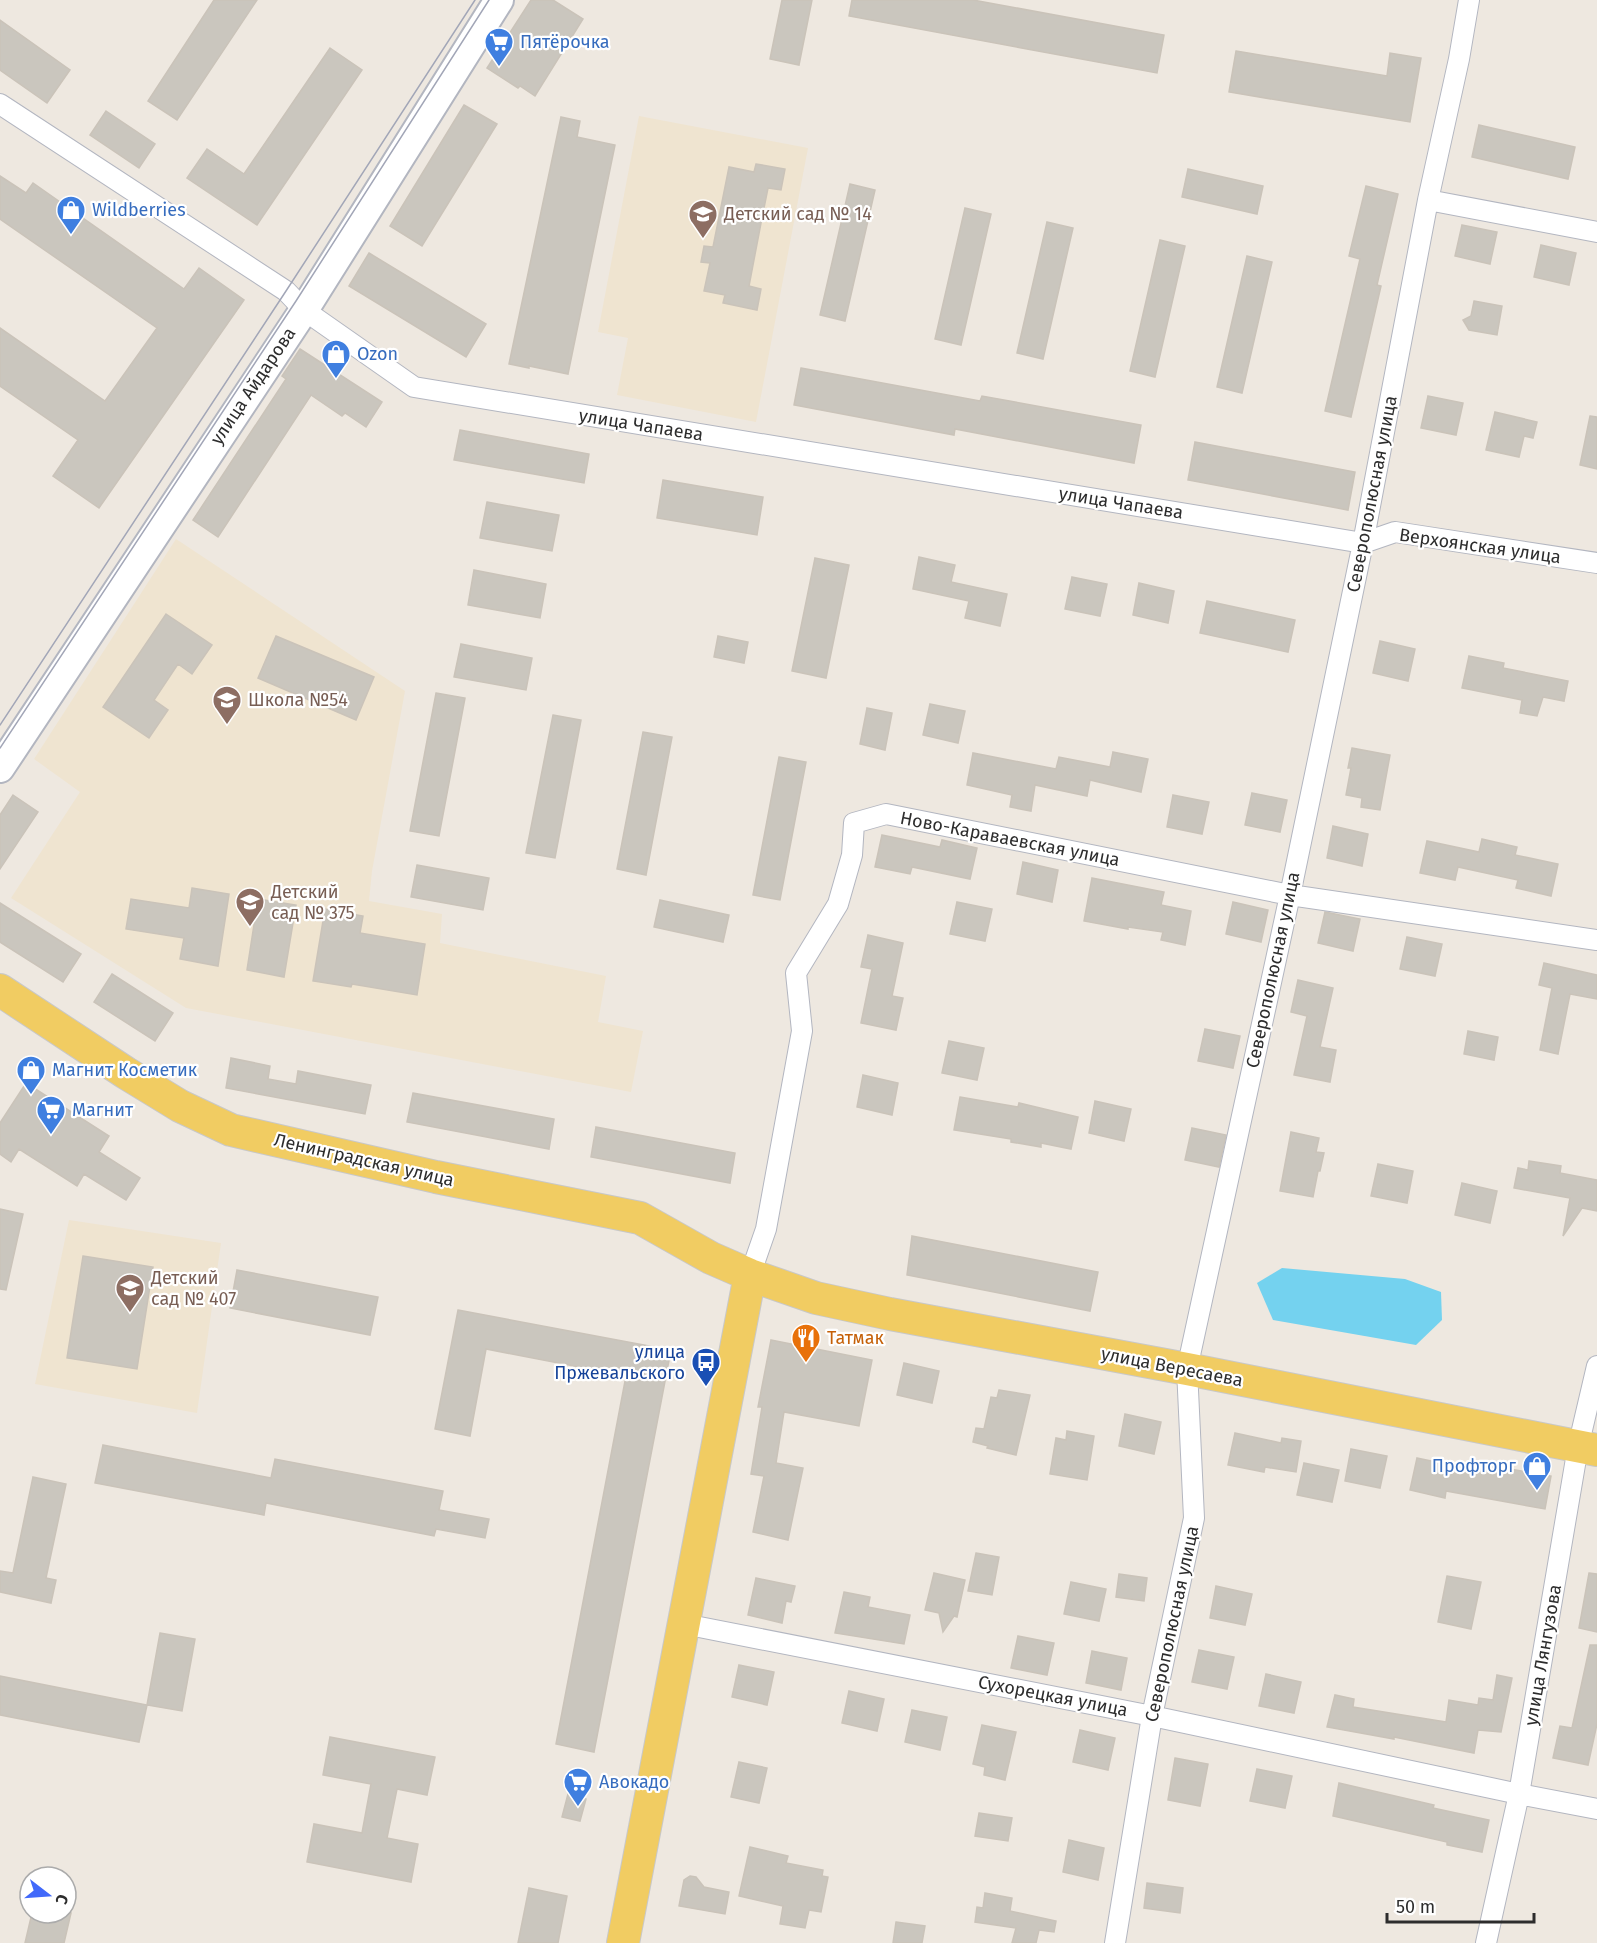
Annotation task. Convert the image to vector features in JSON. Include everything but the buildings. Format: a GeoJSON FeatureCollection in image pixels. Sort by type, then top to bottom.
{"type":"FeatureCollection","features":[{"type":"Feature","properties":{"kind":"main road","name":"Ленинградская улица"},"geometry":{"type":"LineString","coordinates":[[0,990],[126,1074],[180,1106],[231,1130],[436,1177],[640,1218],[711,1258],[750,1275]]}},
{"type":"Feature","properties":{"kind":"main road","name":"улица Вересаева"},"geometry":{"type":"LineString","coordinates":[[750,1275],[816,1298],[869,1309],[1588,1448]]}},
{"type":"Feature","properties":{"kind":"main road"},"geometry":{"type":"LineString","coordinates":[[623,1943],[750,1275]]}},
{"type":"Feature","properties":{"kind":"street","name":"улица Айдарова"},"geometry":{"type":"LineString","coordinates":[[0,768],[304,310],[499,0]]}},
{"type":"Feature","properties":{"kind":"street","name":"Северополюсная улица"},"geometry":{"type":"LineString","coordinates":[[1115,1943],[1152,1716],[1194,1518],[1186,1369],[1290,895],[1364,543],[1428,200],[1470,0]]}},
{"type":"Feature","properties":{"kind":"street","name":"улица Чапаева"},"geometry":{"type":"LineString","coordinates":[[0,104],[286,291],[304,310],[414,387],[1364,543]]}},
{"type":"Feature","properties":{"kind":"street"},"geometry":{"type":"LineString","coordinates":[[1428,200],[1597,232]]}},
{"type":"Feature","properties":{"kind":"street","name":"Верхоянская улица"},"geometry":{"type":"LineString","coordinates":[[1364,543],[1395,532],[1597,563]]}},
{"type":"Feature","properties":{"kind":"street","name":"Ново-Караваевская улица"},"geometry":{"type":"LineString","coordinates":[[750,1275],[766,1229],[802,1030],[796,973],[838,904],[852,855],[854,823],[886,814],[1290,895],[1597,940]]}},
{"type":"Feature","properties":{"kind":"street","name":"улица Лянгузова"},"geometry":{"type":"LineString","coordinates":[[1486,1943],[1588,1448],[1597,1366]]}},
{"type":"Feature","properties":{"kind":"street","name":"Сухорецкая улица"},"geometry":{"type":"LineString","coordinates":[[684,1624],[1152,1716],[1597,1809]]}},
{"type":"Feature","properties":{"kind":"shaded area","name":"Детский сад № 14"},"geometry":{"type":"Polygon","coordinates":[[[639,116],[808,148],[756,422],[617,395],[628,338],[598,332],[639,116]]]}},
{"type":"Feature","properties":{"kind":"shaded area"},"geometry":{"type":"Polygon","coordinates":[[[176,539],[405,691],[372,871],[369,901],[442,914],[440,943],[606,976],[598,1022],[643,1031],[631,1092],[186,1008],[11,898],[80,792],[34,759],[176,539]]]}},
{"type":"Feature","properties":{"kind":"shaded area","name":"Детский сад № 407"},"geometry":{"type":"Polygon","coordinates":[[[69,1220],[221,1243],[197,1413],[35,1384],[69,1220]]]}},
{"type":"Feature","properties":{"kind":"water"},"geometry":{"type":"Polygon","coordinates":[[[1282,1268],[1405,1279],[1441,1292],[1442,1320],[1416,1345],[1273,1320],[1257,1283],[1282,1268]]]}},
{"type":"Feature","properties":{"kind":"tram line"},"geometry":{"type":"LineString","coordinates":[[0,725],[475,0]]}},
{"type":"Feature","properties":{"kind":"tram line"},"geometry":{"type":"LineString","coordinates":[[0,748],[296,301],[489,0]]}},
{"type":"Feature","properties":{"kind":"place","name":"Пятёрочка"},"geometry":{"type":"Point","coordinates":[499,68]}},
{"type":"Feature","properties":{"kind":"place","name":"Wildberries"},"geometry":{"type":"Point","coordinates":[71,236]}},
{"type":"Feature","properties":{"kind":"place","name":"Детский сад № 14"},"geometry":{"type":"Point","coordinates":[703,240]}},
{"type":"Feature","properties":{"kind":"place","name":"Ozon"},"geometry":{"type":"Point","coordinates":[336,380]}},
{"type":"Feature","properties":{"kind":"place","name":"Школа №54"},"geometry":{"type":"Point","coordinates":[227,726]}},
{"type":"Feature","properties":{"kind":"place","name":"Детский сад № 375"},"geometry":{"type":"Point","coordinates":[250,928]}},
{"type":"Feature","properties":{"kind":"place","name":"Магнит Косметик"},"geometry":{"type":"Point","coordinates":[31,1096]}},
{"type":"Feature","properties":{"kind":"place","name":"Магнит"},"geometry":{"type":"Point","coordinates":[51,1136]}},
{"type":"Feature","properties":{"kind":"place","name":"Детский сад № 407"},"geometry":{"type":"Point","coordinates":[130,1314]}},
{"type":"Feature","properties":{"kind":"place","name":"Татмак"},"geometry":{"type":"Point","coordinates":[806,1364]}},
{"type":"Feature","properties":{"kind":"place","name":"улица Пржевальского"},"geometry":{"type":"Point","coordinates":[706,1388]}},
{"type":"Feature","properties":{"kind":"place","name":"Профторг"},"geometry":{"type":"Point","coordinates":[1537,1492]}},
{"type":"Feature","properties":{"kind":"place","name":"Авокадо"},"geometry":{"type":"Point","coordinates":[578,1808]}}]}
